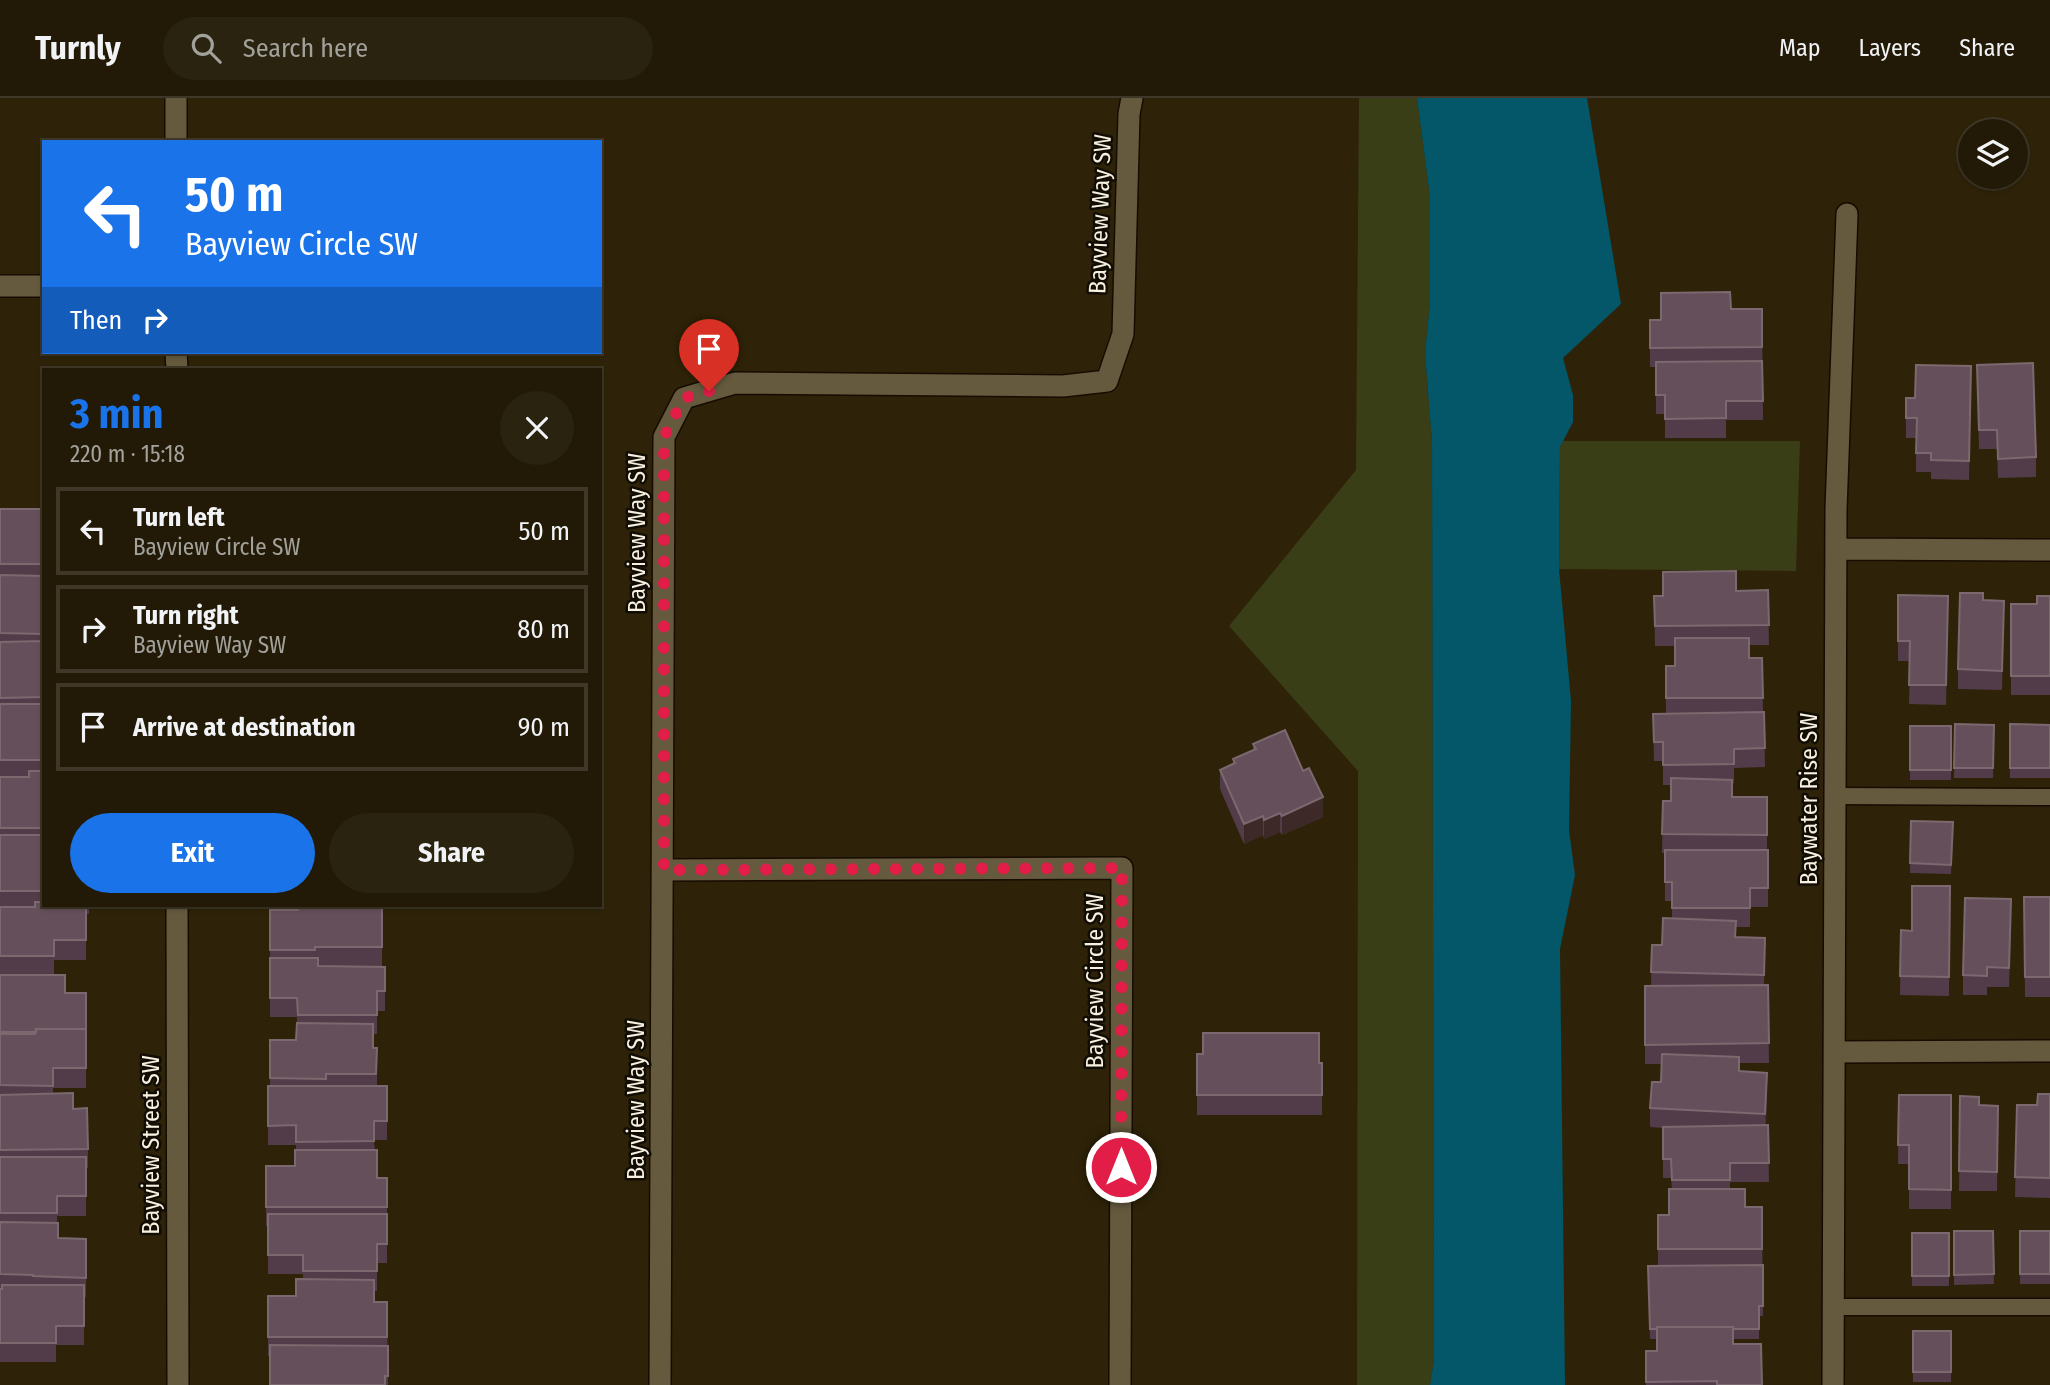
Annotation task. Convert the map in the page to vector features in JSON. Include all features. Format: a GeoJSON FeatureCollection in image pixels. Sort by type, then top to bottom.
{"type":"FeatureCollection","features":[{"type":"Feature","properties":{"kind":"street"},"geometry":{"type":"LineString","coordinates":[[176,98],[176,140]]}},
{"type":"Feature","properties":{"kind":"street","name":"Bayview Way SW"},"geometry":{"type":"LineString","coordinates":[[660,1385],[664,437],[684,398],[735,383],[1063,386],[1107,381],[1123,334],[1129,114],[1132,98]]}},
{"type":"Feature","properties":{"kind":"street","name":"Baywater Rise SW"},"geometry":{"type":"LineString","coordinates":[[1832,1385],[1836,549],[1847,214]]}},
{"type":"Feature","properties":{"kind":"street"},"geometry":{"type":"LineString","coordinates":[[0,286],[42,286]]}},
{"type":"Feature","properties":{"kind":"street"},"geometry":{"type":"LineString","coordinates":[[1836,549],[2050,550]]}},
{"type":"Feature","properties":{"kind":"street","name":"Bayview Circle SW"},"geometry":{"type":"LineString","coordinates":[[664,870],[1122,868],[1120,1385]]}},
{"type":"Feature","properties":{"kind":"street","name":"Bayview Street SW"},"geometry":{"type":"LineString","coordinates":[[177,907],[178,1385]]}},
{"type":"Feature","properties":{"kind":"street"},"geometry":{"type":"LineString","coordinates":[[1834,1052],[2050,1051]]}},
{"type":"Feature","properties":{"kind":"lane"},"geometry":{"type":"LineString","coordinates":[[1835,796],[2050,797]]}},
{"type":"Feature","properties":{"kind":"lane"},"geometry":{"type":"LineString","coordinates":[[1833,1307],[2050,1307]]}},
{"type":"Feature","properties":{"kind":"green space"},"geometry":{"type":"Polygon","coordinates":[[[1359,98],[1417,98],[1430,197],[1430,301],[1425,354],[1432,442],[1434,1360],[1430,1385],[1357,1385],[1358,771],[1229,626],[1356,470],[1359,98]]]}},
{"type":"Feature","properties":{"kind":"green space"},"geometry":{"type":"Polygon","coordinates":[[[1563,441],[1800,441],[1796,571],[1559,569],[1560,447],[1563,441]]]}},
{"type":"Feature","properties":{"kind":"water"},"geometry":{"type":"Polygon","coordinates":[[[1417,98],[1587,98],[1621,304],[1563,358],[1573,395],[1573,422],[1560,447],[1559,569],[1571,701],[1569,830],[1575,875],[1560,949],[1565,1385],[1430,1385],[1434,1360],[1432,442],[1425,354],[1430,301],[1430,197],[1417,98]]]}},
{"type":"Feature","properties":{"kind":"building"},"geometry":{"type":"Polygon","coordinates":[[[1730,292],[1731,309],[1762,309],[1762,347],[1650,348],[1650,320],[1661,320],[1661,293],[1730,292]]]}},
{"type":"Feature","properties":{"kind":"building"},"geometry":{"type":"Polygon","coordinates":[[[1762,361],[1763,401],[1726,401],[1726,418],[1665,419],[1665,395],[1656,395],[1656,362],[1762,361]]]}},
{"type":"Feature","properties":{"kind":"building"},"geometry":{"type":"Polygon","coordinates":[[[2033,363],[2036,457],[1998,459],[1997,430],[1979,430],[1977,365],[2033,363]]]}},
{"type":"Feature","properties":{"kind":"building"},"geometry":{"type":"Polygon","coordinates":[[[1916,365],[1971,366],[1969,461],[1931,460],[1931,453],[1916,453],[1917,418],[1906,418],[1906,398],[1915,398],[1916,365]]]}},
{"type":"Feature","properties":{"kind":"building"},"geometry":{"type":"Polygon","coordinates":[[[0,509],[42,509],[42,564],[0,564],[0,509]]]}},
{"type":"Feature","properties":{"kind":"building"},"geometry":{"type":"Polygon","coordinates":[[[1736,571],[1736,591],[1768,590],[1769,625],[1655,626],[1654,596],[1663,596],[1663,572],[1736,571]]]}},
{"type":"Feature","properties":{"kind":"building"},"geometry":{"type":"Polygon","coordinates":[[[0,575],[42,576],[42,634],[0,633],[0,575]]]}},
{"type":"Feature","properties":{"kind":"building"},"geometry":{"type":"Polygon","coordinates":[[[1960,593],[1983,593],[1983,600],[2004,601],[2002,671],[1958,669],[1960,593]]]}},
{"type":"Feature","properties":{"kind":"building"},"geometry":{"type":"Polygon","coordinates":[[[1898,595],[1948,596],[1946,685],[1909,685],[1910,641],[1898,641],[1898,595]]]}},
{"type":"Feature","properties":{"kind":"building"},"geometry":{"type":"Polygon","coordinates":[[[2037,596],[2050,596],[2050,676],[2011,676],[2011,604],[2037,604],[2037,596]]]}},
{"type":"Feature","properties":{"kind":"building"},"geometry":{"type":"Polygon","coordinates":[[[1675,638],[1749,638],[1749,658],[1762,658],[1763,698],[1666,698],[1666,666],[1675,666],[1675,638]]]}},
{"type":"Feature","properties":{"kind":"building"},"geometry":{"type":"Polygon","coordinates":[[[42,641],[42,697],[0,698],[0,642],[42,641]]]}},
{"type":"Feature","properties":{"kind":"building"},"geometry":{"type":"Polygon","coordinates":[[[0,704],[42,704],[42,760],[0,760],[0,704]]]}},
{"type":"Feature","properties":{"kind":"building"},"geometry":{"type":"Polygon","coordinates":[[[1764,712],[1765,748],[1734,749],[1734,764],[1663,765],[1663,742],[1654,742],[1653,714],[1764,712]]]}},
{"type":"Feature","properties":{"kind":"building"},"geometry":{"type":"Polygon","coordinates":[[[1955,724],[1994,725],[1993,768],[1954,768],[1955,724]]]}},
{"type":"Feature","properties":{"kind":"building"},"geometry":{"type":"Polygon","coordinates":[[[2010,724],[2050,725],[2050,768],[2010,768],[2010,724]]]}},
{"type":"Feature","properties":{"kind":"building"},"geometry":{"type":"Polygon","coordinates":[[[1910,726],[1951,726],[1951,770],[1910,770],[1910,726]]]}},
{"type":"Feature","properties":{"kind":"building"},"geometry":{"type":"Polygon","coordinates":[[[1285,730],[1303,771],[1309,768],[1323,797],[1282,816],[1280,813],[1264,820],[1263,816],[1244,824],[1220,770],[1235,763],[1233,759],[1256,749],[1253,744],[1285,730]]]}},
{"type":"Feature","properties":{"kind":"building"},"geometry":{"type":"Polygon","coordinates":[[[29,771],[42,771],[42,828],[0,828],[0,777],[29,777],[29,771]]]}},
{"type":"Feature","properties":{"kind":"building"},"geometry":{"type":"Polygon","coordinates":[[[1671,778],[1732,780],[1732,797],[1767,797],[1767,835],[1662,834],[1663,801],[1671,801],[1671,778]]]}},
{"type":"Feature","properties":{"kind":"building"},"geometry":{"type":"Polygon","coordinates":[[[1911,821],[1953,822],[1951,865],[1910,863],[1911,821]]]}},
{"type":"Feature","properties":{"kind":"building"},"geometry":{"type":"Polygon","coordinates":[[[0,835],[42,835],[42,891],[0,891],[0,835]]]}},
{"type":"Feature","properties":{"kind":"building"},"geometry":{"type":"Polygon","coordinates":[[[1665,850],[1768,850],[1768,888],[1750,888],[1750,908],[1672,908],[1672,882],[1665,882],[1665,850]]]}},
{"type":"Feature","properties":{"kind":"building"},"geometry":{"type":"Polygon","coordinates":[[[1912,886],[1950,886],[1949,977],[1900,976],[1901,930],[1912,931],[1912,886]]]}},
{"type":"Feature","properties":{"kind":"building"},"geometry":{"type":"Polygon","coordinates":[[[2024,897],[2050,897],[2050,977],[2025,977],[2024,897]]]}},
{"type":"Feature","properties":{"kind":"building"},"geometry":{"type":"Polygon","coordinates":[[[1965,898],[2011,899],[2009,968],[1987,967],[1987,976],[1963,975],[1965,898]]]}},
{"type":"Feature","properties":{"kind":"building"},"geometry":{"type":"Polygon","coordinates":[[[35,902],[42,902],[42,907],[86,907],[86,940],[54,940],[54,956],[0,956],[0,907],[35,907],[35,902]]]}},
{"type":"Feature","properties":{"kind":"building"},"geometry":{"type":"Polygon","coordinates":[[[298,907],[382,907],[382,947],[270,950],[270,910],[298,910],[298,907]]]}},
{"type":"Feature","properties":{"kind":"building"},"geometry":{"type":"Polygon","coordinates":[[[1663,918],[1736,921],[1735,937],[1765,938],[1764,975],[1651,972],[1652,945],[1662,945],[1663,918]]]}},
{"type":"Feature","properties":{"kind":"building"},"geometry":{"type":"Polygon","coordinates":[[[270,958],[318,958],[318,966],[385,967],[385,991],[377,991],[377,1015],[298,1015],[297,998],[270,998],[270,958]]]}},
{"type":"Feature","properties":{"kind":"building"},"geometry":{"type":"Polygon","coordinates":[[[0,975],[65,975],[65,993],[86,993],[86,1029],[0,1032],[0,975]]]}},
{"type":"Feature","properties":{"kind":"building"},"geometry":{"type":"Polygon","coordinates":[[[1768,985],[1769,1043],[1645,1045],[1645,986],[1768,985]]]}},
{"type":"Feature","properties":{"kind":"building"},"geometry":{"type":"Polygon","coordinates":[[[297,1023],[373,1024],[373,1048],[377,1048],[376,1074],[326,1074],[326,1079],[270,1078],[270,1040],[296,1040],[297,1023]]]}},
{"type":"Feature","properties":{"kind":"building"},"geometry":{"type":"Polygon","coordinates":[[[36,1029],[86,1029],[86,1068],[53,1068],[53,1086],[0,1085],[0,1034],[35,1034],[36,1029]]]}},
{"type":"Feature","properties":{"kind":"building"},"geometry":{"type":"Polygon","coordinates":[[[1203,1033],[1319,1033],[1322,1095],[1197,1095],[1197,1054],[1203,1054],[1203,1033]]]}},
{"type":"Feature","properties":{"kind":"building"},"geometry":{"type":"Polygon","coordinates":[[[1662,1054],[1739,1057],[1739,1071],[1767,1073],[1765,1114],[1650,1108],[1652,1082],[1661,1082],[1662,1054]]]}},
{"type":"Feature","properties":{"kind":"building"},"geometry":{"type":"Polygon","coordinates":[[[268,1086],[387,1086],[387,1121],[374,1121],[374,1141],[296,1142],[296,1125],[268,1126],[268,1086]]]}},
{"type":"Feature","properties":{"kind":"building"},"geometry":{"type":"Polygon","coordinates":[[[73,1093],[73,1109],[87,1108],[88,1149],[0,1150],[0,1095],[73,1093]]]}},
{"type":"Feature","properties":{"kind":"building"},"geometry":{"type":"Polygon","coordinates":[[[2038,1094],[2050,1094],[2050,1178],[2015,1177],[2017,1105],[2037,1105],[2038,1094]]]}},
{"type":"Feature","properties":{"kind":"building"},"geometry":{"type":"Polygon","coordinates":[[[1899,1095],[1951,1095],[1951,1190],[1909,1189],[1909,1145],[1898,1145],[1899,1095]]]}},
{"type":"Feature","properties":{"kind":"building"},"geometry":{"type":"Polygon","coordinates":[[[1960,1096],[1979,1097],[1979,1105],[1998,1106],[1997,1172],[1959,1171],[1960,1096]]]}},
{"type":"Feature","properties":{"kind":"building"},"geometry":{"type":"Polygon","coordinates":[[[1768,1125],[1769,1163],[1730,1163],[1730,1180],[1672,1180],[1671,1159],[1663,1159],[1663,1127],[1768,1125]]]}},
{"type":"Feature","properties":{"kind":"building"},"geometry":{"type":"Polygon","coordinates":[[[295,1150],[377,1150],[377,1178],[387,1178],[387,1207],[266,1207],[266,1166],[295,1166],[295,1150]]]}},
{"type":"Feature","properties":{"kind":"building"},"geometry":{"type":"Polygon","coordinates":[[[0,1157],[86,1157],[86,1196],[57,1196],[57,1213],[0,1213],[0,1157]]]}},
{"type":"Feature","properties":{"kind":"building"},"geometry":{"type":"Polygon","coordinates":[[[1669,1189],[1745,1189],[1745,1207],[1762,1207],[1762,1249],[1658,1249],[1658,1215],[1669,1215],[1669,1189]]]}},
{"type":"Feature","properties":{"kind":"building"},"geometry":{"type":"Polygon","coordinates":[[[268,1214],[387,1214],[387,1244],[377,1244],[377,1271],[303,1271],[303,1255],[268,1255],[268,1214]]]}},
{"type":"Feature","properties":{"kind":"building"},"geometry":{"type":"Polygon","coordinates":[[[0,1222],[58,1223],[58,1238],[86,1239],[86,1278],[0,1274],[0,1222]]]}},
{"type":"Feature","properties":{"kind":"building"},"geometry":{"type":"Polygon","coordinates":[[[1954,1231],[1993,1231],[1994,1274],[1954,1275],[1954,1231]]]}},
{"type":"Feature","properties":{"kind":"building"},"geometry":{"type":"Polygon","coordinates":[[[2020,1231],[2050,1231],[2050,1274],[2020,1274],[2020,1231]]]}},
{"type":"Feature","properties":{"kind":"building"},"geometry":{"type":"Polygon","coordinates":[[[1912,1233],[1949,1233],[1949,1276],[1912,1276],[1912,1233]]]}},
{"type":"Feature","properties":{"kind":"building"},"geometry":{"type":"Polygon","coordinates":[[[1763,1265],[1763,1306],[1759,1306],[1759,1329],[1650,1329],[1648,1266],[1763,1265]]]}},
{"type":"Feature","properties":{"kind":"building"},"geometry":{"type":"Polygon","coordinates":[[[296,1279],[374,1280],[374,1302],[387,1302],[387,1337],[268,1337],[268,1296],[296,1296],[296,1279]]]}},
{"type":"Feature","properties":{"kind":"building"},"geometry":{"type":"Polygon","coordinates":[[[2,1285],[84,1285],[84,1326],[56,1326],[56,1343],[0,1343],[2,1285]]]}},
{"type":"Feature","properties":{"kind":"building"},"geometry":{"type":"Polygon","coordinates":[[[1657,1327],[1733,1327],[1733,1344],[1761,1344],[1762,1385],[1717,1385],[1717,1381],[1646,1382],[1646,1351],[1657,1351],[1657,1327]]]}},
{"type":"Feature","properties":{"kind":"building"},"geometry":{"type":"Polygon","coordinates":[[[1913,1331],[1951,1331],[1951,1372],[1913,1372],[1913,1331]]]}},
{"type":"Feature","properties":{"kind":"building"},"geometry":{"type":"Polygon","coordinates":[[[270,1345],[388,1346],[388,1376],[385,1376],[385,1385],[270,1385],[270,1345]]]}},
{"type":"Feature","properties":{"kind":"route"},"geometry":{"type":"LineString","coordinates":[[709,391],[684,398],[664,437],[664,870],[1122,868],[1121,1167]]}}]}
